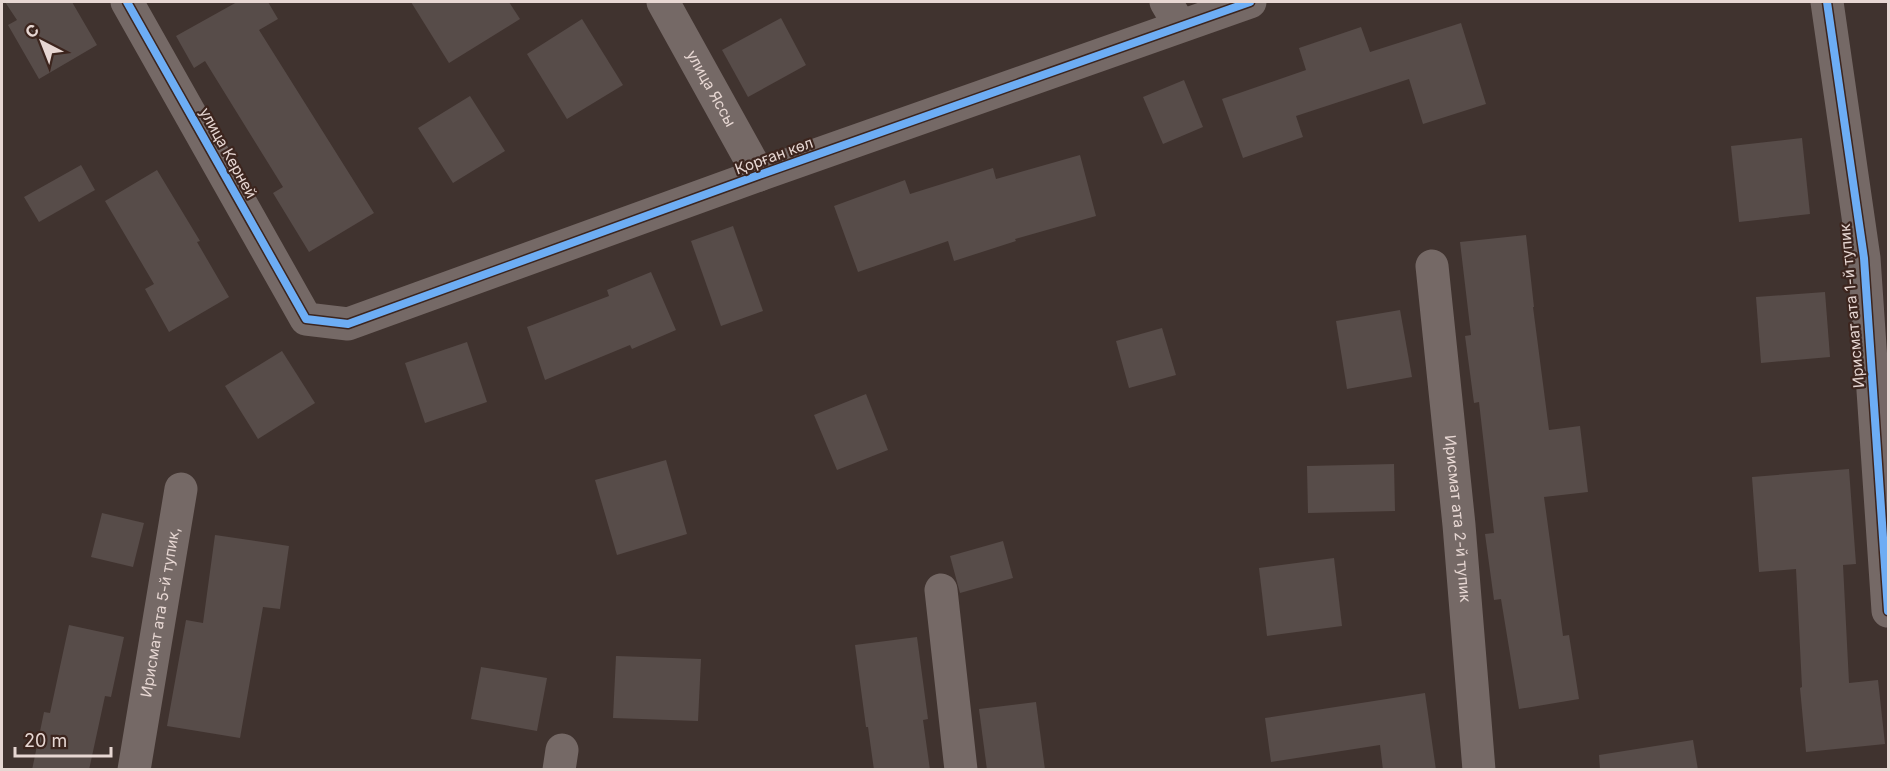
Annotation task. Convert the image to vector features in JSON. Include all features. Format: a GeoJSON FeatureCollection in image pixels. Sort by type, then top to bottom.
{"type":"FeatureCollection","features":[{"type":"Feature","properties":{"kind":"street","name":"улица Керней"},"geometry":{"type":"LineString","coordinates":[[126,2],[306,319]]}},
{"type":"Feature","properties":{"kind":"street","name":"улица Яссы"},"geometry":{"type":"LineString","coordinates":[[663,2],[759,175]]}},
{"type":"Feature","properties":{"kind":"street","name":"Қорған көл"},"geometry":{"type":"LineString","coordinates":[[306,319],[348,324],[759,175],[1173,14],[1250,2]]}},
{"type":"Feature","properties":{"kind":"street","name":"Ирисмат ата 1-й тупик"},"geometry":{"type":"LineString","coordinates":[[1827,2],[1864,258],[1888,611]]}},
{"type":"Feature","properties":{"kind":"street","name":"Ирисмат ата 2-й тупик"},"geometry":{"type":"LineString","coordinates":[[1432,266],[1459,525],[1479,770]]}},
{"type":"Feature","properties":{"kind":"street","name":"Ирисмат ата 5-й тупик,"},"geometry":{"type":"LineString","coordinates":[[134,770],[181,489]]}},
{"type":"Feature","properties":{"kind":"street"},"geometry":{"type":"LineString","coordinates":[[941,590],[961,770]]}},
{"type":"Feature","properties":{"kind":"building"},"geometry":{"type":"Polygon","coordinates":[[[5,2],[72,2],[97,45],[39,79],[8,25],[17,20],[5,2]]]}},
{"type":"Feature","properties":{"kind":"building"},"geometry":{"type":"Polygon","coordinates":[[[237,2],[268,2],[278,19],[259,30],[374,213],[309,252],[273,193],[283,187],[205,61],[194,68],[176,36],[237,2]]]}},
{"type":"Feature","properties":{"kind":"building"},"geometry":{"type":"Polygon","coordinates":[[[411,2],[509,2],[520,19],[449,63],[411,2]]]}},
{"type":"Feature","properties":{"kind":"building"},"geometry":{"type":"Polygon","coordinates":[[[781,18],[806,65],[748,97],[722,50],[781,18]]]}},
{"type":"Feature","properties":{"kind":"building"},"geometry":{"type":"Polygon","coordinates":[[[582,19],[623,85],[567,119],[527,54],[582,19]]]}},
{"type":"Feature","properties":{"kind":"building"},"geometry":{"type":"Polygon","coordinates":[[[1461,23],[1486,104],[1423,124],[1409,79],[1296,116],[1303,137],[1243,158],[1222,99],[1306,70],[1299,48],[1361,27],[1370,52],[1461,23]]]}},
{"type":"Feature","properties":{"kind":"building"},"geometry":{"type":"Polygon","coordinates":[[[1184,80],[1203,127],[1163,144],[1143,97],[1184,80]]]}},
{"type":"Feature","properties":{"kind":"building"},"geometry":{"type":"Polygon","coordinates":[[[470,96],[505,151],[453,183],[418,128],[470,96]]]}},
{"type":"Feature","properties":{"kind":"building"},"geometry":{"type":"Polygon","coordinates":[[[1802,138],[1810,214],[1739,222],[1731,146],[1802,138]]]}},
{"type":"Feature","properties":{"kind":"building"},"geometry":{"type":"Polygon","coordinates":[[[1080,155],[1096,216],[1015,239],[1016,241],[954,261],[948,241],[858,272],[834,206],[905,180],[910,194],[993,168],[996,179],[1080,155]]]}},
{"type":"Feature","properties":{"kind":"building"},"geometry":{"type":"Polygon","coordinates":[[[81,165],[95,190],[39,222],[24,197],[81,165]]]}},
{"type":"Feature","properties":{"kind":"building"},"geometry":{"type":"Polygon","coordinates":[[[157,170],[200,241],[197,242],[229,297],[169,332],[145,289],[154,284],[105,201],[157,170]]]}},
{"type":"Feature","properties":{"kind":"building"},"geometry":{"type":"Polygon","coordinates":[[[733,226],[763,311],[721,326],[691,241],[733,226]]]}},
{"type":"Feature","properties":{"kind":"building"},"geometry":{"type":"Polygon","coordinates":[[[1526,235],[1549,430],[1580,426],[1588,492],[1544,497],[1563,636],[1569,635],[1579,699],[1519,709],[1501,599],[1494,600],[1485,534],[1494,533],[1479,402],[1474,403],[1465,336],[1471,335],[1460,242],[1526,235]]]}},
{"type":"Feature","properties":{"kind":"building"},"geometry":{"type":"Polygon","coordinates":[[[651,272],[676,330],[632,349],[630,345],[545,380],[527,327],[609,296],[607,290],[651,272]]]}},
{"type":"Feature","properties":{"kind":"building"},"geometry":{"type":"Polygon","coordinates":[[[1825,292],[1830,357],[1761,363],[1756,297],[1825,292]]]}},
{"type":"Feature","properties":{"kind":"building"},"geometry":{"type":"Polygon","coordinates":[[[1400,310],[1412,377],[1347,389],[1336,321],[1400,310]]]}},
{"type":"Feature","properties":{"kind":"building"},"geometry":{"type":"Polygon","coordinates":[[[1162,328],[1176,375],[1129,388],[1116,341],[1162,328]]]}},
{"type":"Feature","properties":{"kind":"building"},"geometry":{"type":"Polygon","coordinates":[[[467,342],[487,402],[425,423],[405,363],[467,342]]]}},
{"type":"Feature","properties":{"kind":"building"},"geometry":{"type":"Polygon","coordinates":[[[282,351],[315,403],[258,439],[225,386],[282,351]]]}},
{"type":"Feature","properties":{"kind":"building"},"geometry":{"type":"Polygon","coordinates":[[[866,394],[888,450],[837,470],[814,415],[866,394]]]}},
{"type":"Feature","properties":{"kind":"building"},"geometry":{"type":"Polygon","coordinates":[[[666,460],[687,534],[617,555],[595,480],[666,460]]]}},
{"type":"Feature","properties":{"kind":"building"},"geometry":{"type":"Polygon","coordinates":[[[1394,464],[1395,511],[1308,513],[1307,466],[1394,464]]]}},
{"type":"Feature","properties":{"kind":"building"},"geometry":{"type":"Polygon","coordinates":[[[1849,469],[1856,564],[1843,565],[1849,683],[1878,680],[1885,744],[1806,752],[1800,688],[1802,687],[1796,569],[1759,572],[1752,477],[1849,469]]]}},
{"type":"Feature","properties":{"kind":"building"},"geometry":{"type":"Polygon","coordinates":[[[102,513],[144,523],[133,567],[91,557],[102,513]]]}},
{"type":"Feature","properties":{"kind":"building"},"geometry":{"type":"Polygon","coordinates":[[[215,535],[289,546],[280,609],[263,607],[240,738],[167,726],[186,620],[203,623],[215,535]]]}},
{"type":"Feature","properties":{"kind":"building"},"geometry":{"type":"Polygon","coordinates":[[[1003,541],[1013,578],[960,593],[950,556],[1003,541]]]}},
{"type":"Feature","properties":{"kind":"building"},"geometry":{"type":"Polygon","coordinates":[[[1334,558],[1342,626],[1267,636],[1259,568],[1334,558]]]}},
{"type":"Feature","properties":{"kind":"building"},"geometry":{"type":"Polygon","coordinates":[[[69,625],[124,637],[111,697],[105,696],[89,770],[32,770],[44,712],[50,713],[69,625]]]}},
{"type":"Feature","properties":{"kind":"building"},"geometry":{"type":"Polygon","coordinates":[[[917,637],[928,719],[923,720],[930,770],[874,770],[855,645],[917,637]]]}},
{"type":"Feature","properties":{"kind":"building"},"geometry":{"type":"Polygon","coordinates":[[[616,656],[701,659],[698,721],[613,718],[616,656]]]}},
{"type":"Feature","properties":{"kind":"building"},"geometry":{"type":"Polygon","coordinates":[[[481,667],[547,678],[537,731],[471,719],[481,667]]]}},
{"type":"Feature","properties":{"kind":"building"},"geometry":{"type":"Polygon","coordinates":[[[1425,693],[1436,770],[1383,770],[1380,745],[1271,762],[1265,718],[1425,693]]]}},
{"type":"Feature","properties":{"kind":"building"},"geometry":{"type":"Polygon","coordinates":[[[1036,702],[1045,770],[987,770],[979,709],[1036,702]]]}},
{"type":"Feature","properties":{"kind":"building"},"geometry":{"type":"Polygon","coordinates":[[[1693,740],[1698,770],[1600,770],[1599,755],[1693,740]]]}},
{"type":"Feature","properties":{"kind":"cycle path"},"geometry":{"type":"LineString","coordinates":[[127,2],[306,319],[348,324],[759,175],[1250,2]]}},
{"type":"Feature","properties":{"kind":"cycle path"},"geometry":{"type":"LineString","coordinates":[[1827,2],[1864,258],[1888,611]]}}]}
